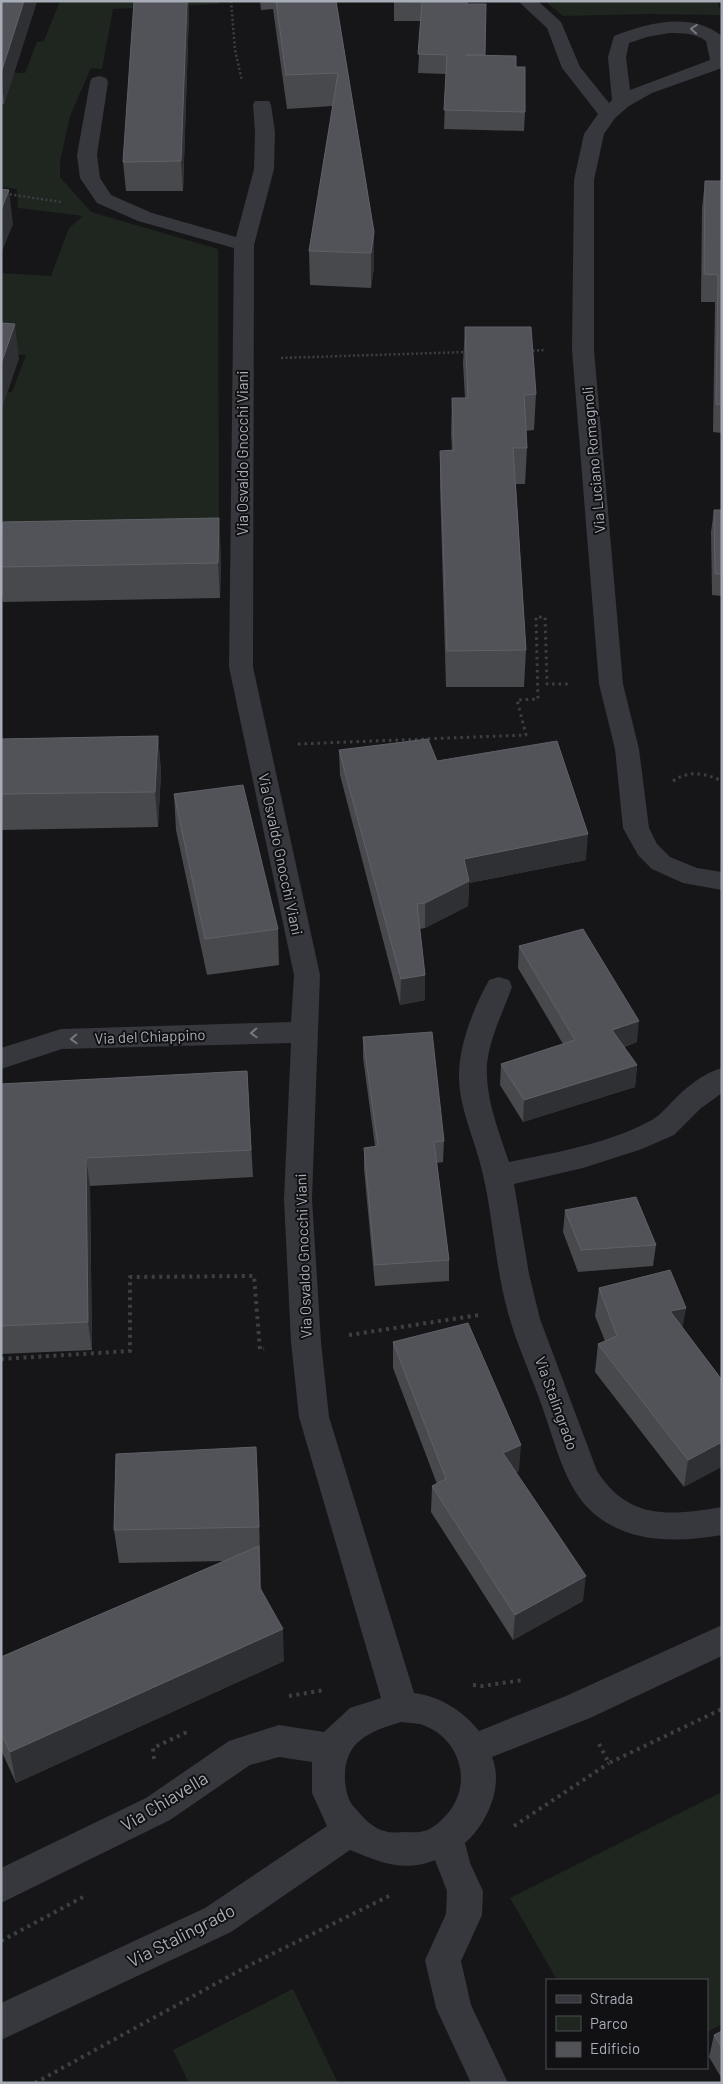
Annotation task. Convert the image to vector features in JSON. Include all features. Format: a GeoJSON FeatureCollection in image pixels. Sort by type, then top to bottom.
{"type":"FeatureCollection","features":[{"type":"Feature","properties":{"kind":"street"},"geometry":{"type":"LineString","coordinates":[[527,1],[555,26],[571,68],[615,108]]}},
{"type":"Feature","properties":{"kind":"street"},"geometry":{"type":"LineString","coordinates":[[615,108],[620,40],[636,33],[671,28],[703,29],[715,39],[721,63]]}},
{"type":"Feature","properties":{"kind":"street","name":"Via Luciano Romagnoli"},"geometry":{"type":"LineString","coordinates":[[721,63],[645,89],[615,108],[594,134],[584,180],[583,350],[611,684],[627,748],[636,828],[647,849],[661,863],[692,877],[722,881]]}},
{"type":"Feature","properties":{"kind":"street"},"geometry":{"type":"LineString","coordinates":[[99,82],[87,155],[90,178],[104,199],[146,218],[244,246]]}},
{"type":"Feature","properties":{"kind":"street","name":"Via Osvaldo Gnocchi Viani"},"geometry":{"type":"LineString","coordinates":[[262,105],[265,132],[264,169],[244,246],[241,667],[307,975],[303,1032],[298,1199],[306,1342],[314,1417],[401,1707]]}},
{"type":"Feature","properties":{"kind":"street","name":"Via Stalingrado"},"geometry":{"type":"LineString","coordinates":[[499,987],[477,1047],[473,1073],[476,1102],[498,1176],[510,1259],[521,1308],[582,1470],[598,1497],[621,1516],[648,1526],[678,1528],[722,1521]]}},
{"type":"Feature","properties":{"kind":"street","name":"Via del Chiappino"},"geometry":{"type":"LineString","coordinates":[[1,1059],[62,1039],[303,1032]]}},
{"type":"Feature","properties":{"kind":"street"},"geometry":{"type":"LineString","coordinates":[[498,1176],[583,1157],[632,1141],[664,1127],[690,1101],[722,1078]]}},
{"type":"Feature","properties":{"kind":"street"},"geometry":{"type":"LineString","coordinates":[[473,1749],[578,1707],[722,1640]]}},
{"type":"Feature","properties":{"kind":"street"},"geometry":{"type":"LineString","coordinates":[[450,1851],[423,1848],[397,1849],[372,1843],[351,1830],[336,1812],[327,1792],[326,1770],[332,1750],[343,1732],[360,1719],[379,1710],[401,1707],[423,1710],[443,1719],[460,1732],[473,1749],[479,1774],[477,1798],[450,1851],[465,1891],[464,1914],[443,1960],[454,2008],[490,2083]]}},
{"type":"Feature","properties":{"kind":"street","name":"Via Chiavella"},"geometry":{"type":"LineString","coordinates":[[1,1886],[158,1809],[242,1752],[278,1741],[332,1750]]}},
{"type":"Feature","properties":{"kind":"street","name":"Via Stalingrado"},"geometry":{"type":"LineString","coordinates":[[1,2022],[218,1920],[351,1830]]}},
{"type":"Feature","properties":{"kind":"path"},"geometry":{"type":"LineString","coordinates":[[231,1],[235,50],[246,94],[262,105]]}},
{"type":"Feature","properties":{"kind":"path"},"geometry":{"type":"LineString","coordinates":[[1,193],[15,196]]}},
{"type":"Feature","properties":{"kind":"path"},"geometry":{"type":"LineString","coordinates":[[526,351],[551,350]]}},
{"type":"Feature","properties":{"kind":"path"},"geometry":{"type":"LineString","coordinates":[[273,358],[470,352]]}},
{"type":"Feature","properties":{"kind":"path"},"geometry":{"type":"LineString","coordinates":[[327,742],[380,739],[455,740],[526,735],[517,700],[538,699],[536,617],[545,617],[547,684],[611,684]]}},
{"type":"Feature","properties":{"kind":"path"},"geometry":{"type":"LineString","coordinates":[[674,788],[674,780],[696,772],[703,772],[722,781]]}},
{"type":"Feature","properties":{"kind":"path"},"geometry":{"type":"LineString","coordinates":[[1,1359],[130,1351],[130,1278],[254,1276],[260,1350]]}},
{"type":"Feature","properties":{"kind":"path"},"geometry":{"type":"LineString","coordinates":[[416,1325],[468,1316]]}},
{"type":"Feature","properties":{"kind":"path"},"geometry":{"type":"LineString","coordinates":[[35,2083],[248,1966],[450,1851],[540,1810],[609,1763]]}},
{"type":"Feature","properties":{"kind":"green space"},"geometry":{"type":"Polygon","coordinates":[[[60,1],[219,1],[219,4],[113,9],[102,69],[91,68],[70,116],[60,162],[60,177],[91,212],[218,249],[219,542],[1,551],[1,392],[12,392],[26,355],[1,353],[1,273],[51,276],[69,228],[83,216],[18,208],[17,189],[1,187],[1,72],[25,73],[37,42],[44,41],[60,1]]]}},
{"type":"Feature","properties":{"kind":"green space"},"geometry":{"type":"Polygon","coordinates":[[[545,1],[717,1],[722,15],[563,16],[545,1]]]}},
{"type":"Feature","properties":{"kind":"green space"},"geometry":{"type":"Polygon","coordinates":[[[722,1792],[722,2024],[708,2031],[708,1979],[556,1979],[510,1898],[722,1792]]]}},
{"type":"Feature","properties":{"kind":"green space"},"geometry":{"type":"Polygon","coordinates":[[[293,1989],[338,2083],[189,2083],[173,2050],[293,1989]]]}},
{"type":"Feature","properties":{"kind":"building"},"geometry":{"type":"Polygon","coordinates":[[[1,1],[24,1],[1,73],[1,1]]]}},
{"type":"Feature","properties":{"kind":"building"},"geometry":{"type":"Polygon","coordinates":[[[134,1],[187,1],[181,161],[123,162],[134,1]]]}},
{"type":"Feature","properties":{"kind":"building"},"geometry":{"type":"Polygon","coordinates":[[[276,1],[336,1],[374,232],[371,253],[309,251],[338,73],[286,75],[276,1]]]}},
{"type":"Feature","properties":{"kind":"building"},"geometry":{"type":"Polygon","coordinates":[[[394,1],[467,1],[467,4],[486,4],[485,55],[466,55],[516,56],[516,67],[525,67],[525,112],[444,110],[447,55],[418,54],[422,2],[394,1]]]}},
{"type":"Feature","properties":{"kind":"building"},"geometry":{"type":"Polygon","coordinates":[[[705,181],[722,181],[722,405],[716,404],[718,275],[704,274],[705,181]]]}},
{"type":"Feature","properties":{"kind":"building"},"geometry":{"type":"Polygon","coordinates":[[[1,189],[9,190],[1,210],[1,189]]]}},
{"type":"Feature","properties":{"kind":"building"},"geometry":{"type":"Polygon","coordinates":[[[1,323],[15,324],[1,364],[1,323]]]}},
{"type":"Feature","properties":{"kind":"building"},"geometry":{"type":"Polygon","coordinates":[[[465,327],[531,327],[536,394],[524,395],[527,448],[513,448],[526,650],[447,651],[440,451],[454,450],[452,398],[468,398],[465,327]]]}},
{"type":"Feature","properties":{"kind":"building"},"geometry":{"type":"Polygon","coordinates":[[[714,510],[722,510],[722,574],[715,574],[714,510]]]}},
{"type":"Feature","properties":{"kind":"building"},"geometry":{"type":"Polygon","coordinates":[[[219,518],[218,563],[1,567],[3,522],[219,518]]]}},
{"type":"Feature","properties":{"kind":"building"},"geometry":{"type":"Polygon","coordinates":[[[158,736],[155,792],[1,794],[1,739],[158,736]]]}},
{"type":"Feature","properties":{"kind":"building"},"geometry":{"type":"Polygon","coordinates":[[[428,739],[437,761],[557,741],[588,834],[464,859],[469,881],[425,903],[417,904],[425,975],[401,979],[339,750],[428,739]]]}},
{"type":"Feature","properties":{"kind":"building"},"geometry":{"type":"Polygon","coordinates":[[[243,785],[278,929],[205,939],[174,794],[243,785]]]}},
{"type":"Feature","properties":{"kind":"building"},"geometry":{"type":"Polygon","coordinates":[[[583,929],[639,1021],[612,1030],[637,1065],[524,1100],[501,1064],[575,1040],[519,946],[583,929]]]}},
{"type":"Feature","properties":{"kind":"building"},"geometry":{"type":"Polygon","coordinates":[[[432,1032],[444,1141],[434,1142],[449,1260],[375,1265],[364,1148],[378,1146],[363,1037],[432,1032]]]}},
{"type":"Feature","properties":{"kind":"building"},"geometry":{"type":"Polygon","coordinates":[[[247,1071],[251,1150],[86,1158],[88,1322],[1,1326],[1,1084],[247,1071]]]}},
{"type":"Feature","properties":{"kind":"building"},"geometry":{"type":"Polygon","coordinates":[[[636,1197],[656,1245],[581,1250],[565,1210],[636,1197]]]}},
{"type":"Feature","properties":{"kind":"building"},"geometry":{"type":"Polygon","coordinates":[[[670,1270],[686,1308],[670,1311],[722,1380],[722,1442],[688,1460],[598,1344],[617,1336],[599,1288],[670,1270]]]}},
{"type":"Feature","properties":{"kind":"building"},"geometry":{"type":"Polygon","coordinates":[[[468,1323],[521,1445],[503,1453],[586,1576],[515,1615],[432,1486],[446,1479],[393,1342],[468,1323]]]}},
{"type":"Feature","properties":{"kind":"building"},"geometry":{"type":"Polygon","coordinates":[[[256,1447],[259,1527],[114,1530],[116,1454],[256,1447]]]}},
{"type":"Feature","properties":{"kind":"building"},"geometry":{"type":"Polygon","coordinates":[[[259,1546],[260,1588],[283,1629],[10,1752],[1,1733],[1,1657],[259,1546]]]}},
{"type":"Feature","properties":{"kind":"building"},"geometry":{"type":"Polygon","coordinates":[[[722,2031],[722,2048],[714,2035],[722,2031]]]}}]}
